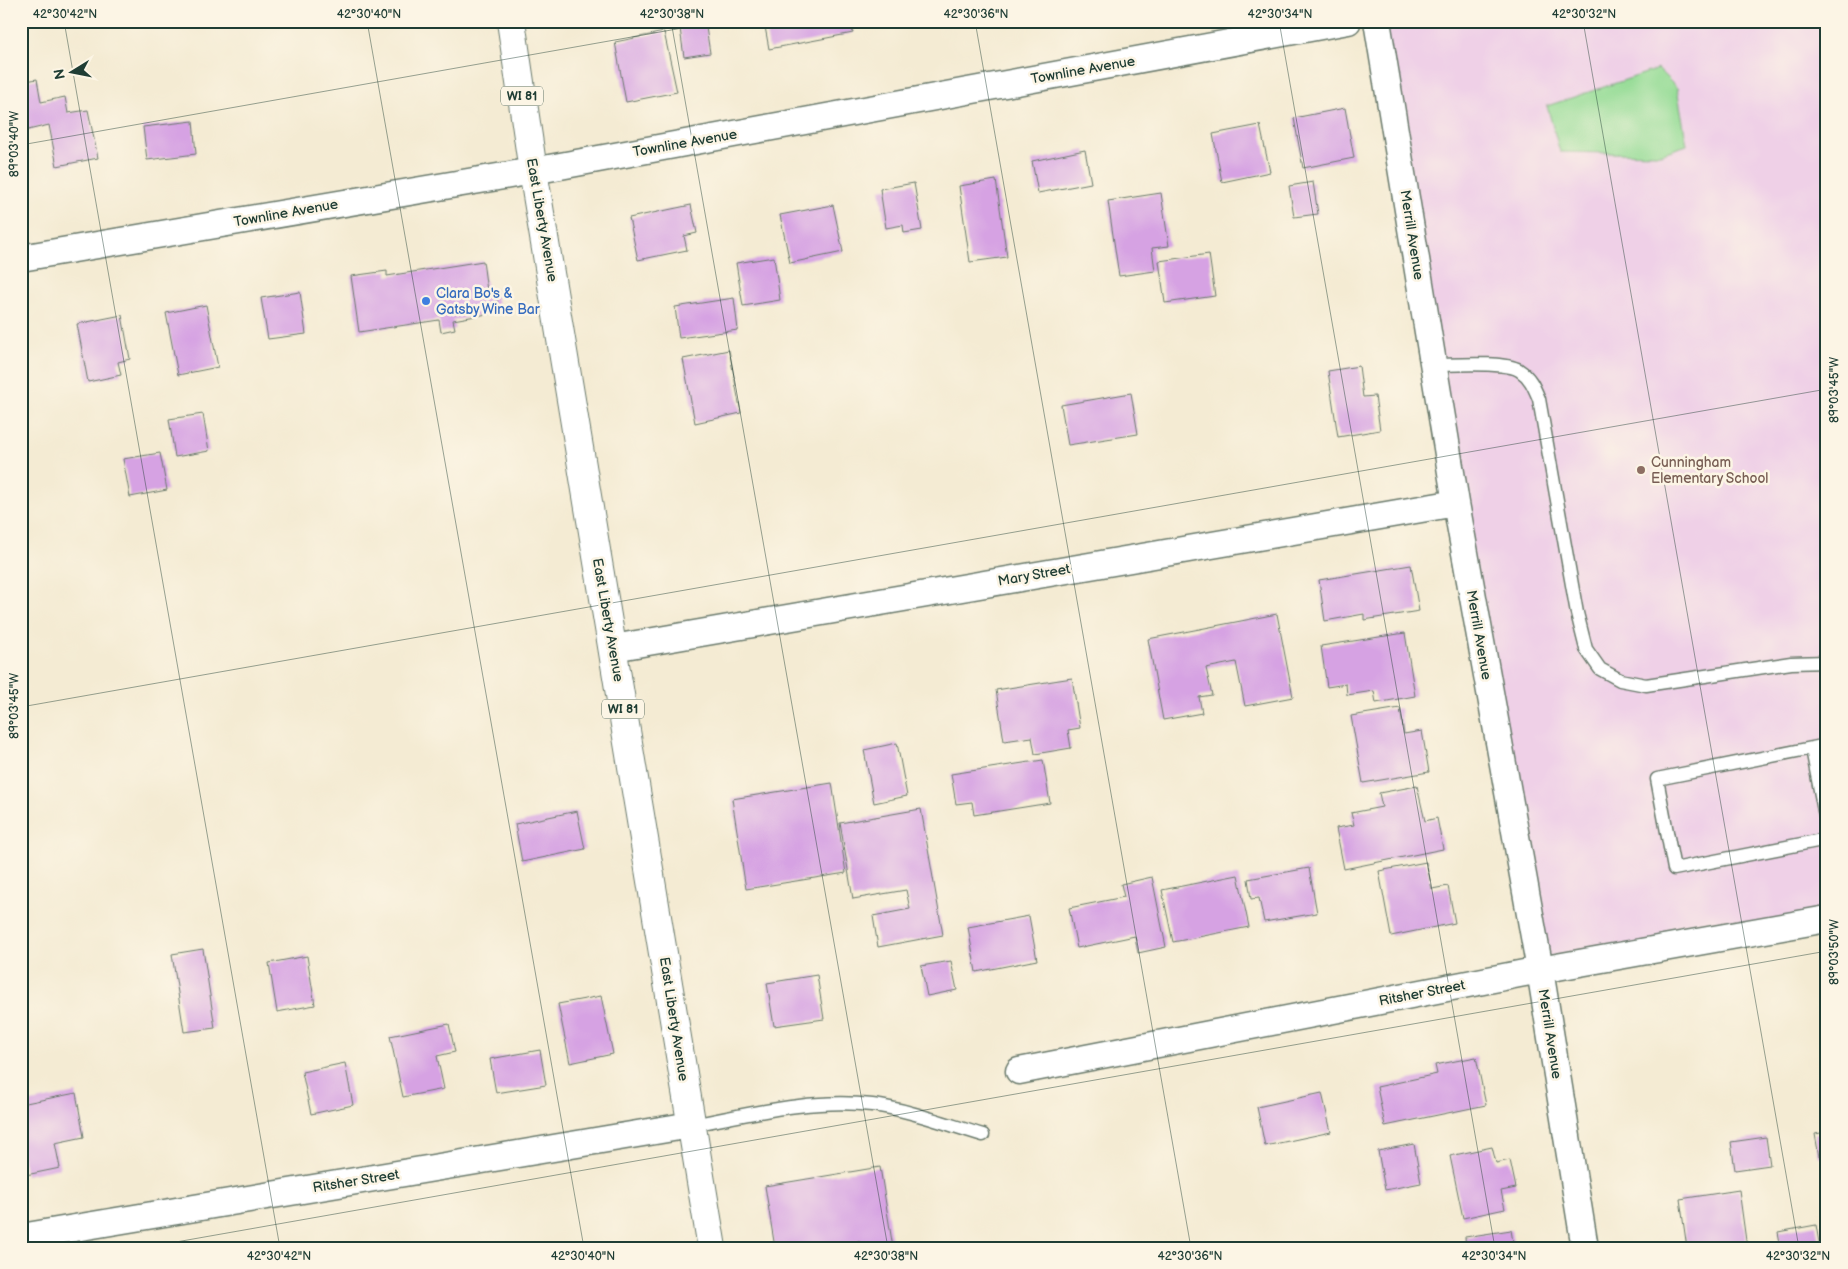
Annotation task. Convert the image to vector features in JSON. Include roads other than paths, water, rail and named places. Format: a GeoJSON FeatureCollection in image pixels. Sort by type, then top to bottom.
{"type":"FeatureCollection","features":[{"type":"Feature","properties":{"kind":"main road","name":"East Liberty Avenue"},"geometry":{"type":"LineString","coordinates":[[511,21],[533,171],[712,1248]]}},
{"type":"Feature","properties":{"kind":"street","name":"Townline Avenue"},"geometry":{"type":"LineString","coordinates":[[21,258],[533,171],[1348,21]]}},
{"type":"Feature","properties":{"kind":"street","name":"Merrill Avenue"},"geometry":{"type":"LineString","coordinates":[[1377,21],[1456,503],[1540,970],[1585,1248]]}},
{"type":"Feature","properties":{"kind":"street","name":"Mary Street"},"geometry":{"type":"LineString","coordinates":[[613,648],[1456,503]]}},
{"type":"Feature","properties":{"kind":"street","name":"Ritsher Street"},"geometry":{"type":"LineString","coordinates":[[1018,1070],[1540,970],[1827,919]]}},
{"type":"Feature","properties":{"kind":"street","name":"Ritsher Street"},"geometry":{"type":"LineString","coordinates":[[21,1237],[691,1126]]}},
{"type":"Feature","properties":{"kind":"lane"},"geometry":{"type":"LineString","coordinates":[[1433,365],[1497,365],[1518,369],[1532,382],[1539,399],[1577,613],[1586,649],[1600,669],[1620,680],[1646,685],[1791,663],[1827,662]]}},
{"type":"Feature","properties":{"kind":"lane"},"geometry":{"type":"LineString","coordinates":[[1827,746],[1657,779],[1674,870],[1827,839]]}},
{"type":"Feature","properties":{"kind":"lane"},"geometry":{"type":"LineString","coordinates":[[1812,748],[1827,826]]}},
{"type":"Feature","properties":{"kind":"lane"},"geometry":{"type":"LineString","coordinates":[[691,1126],[779,1108],[824,1103],[873,1105],[983,1135]]}},
{"type":"Feature","properties":{"kind":"place","name":"Clara Bo's & Gatsby Wine Bar"},"geometry":{"type":"Point","coordinates":[426,301]}},
{"type":"Feature","properties":{"kind":"place","name":"Cunningham Elementary School"},"geometry":{"type":"Point","coordinates":[1641,470]}}]}
